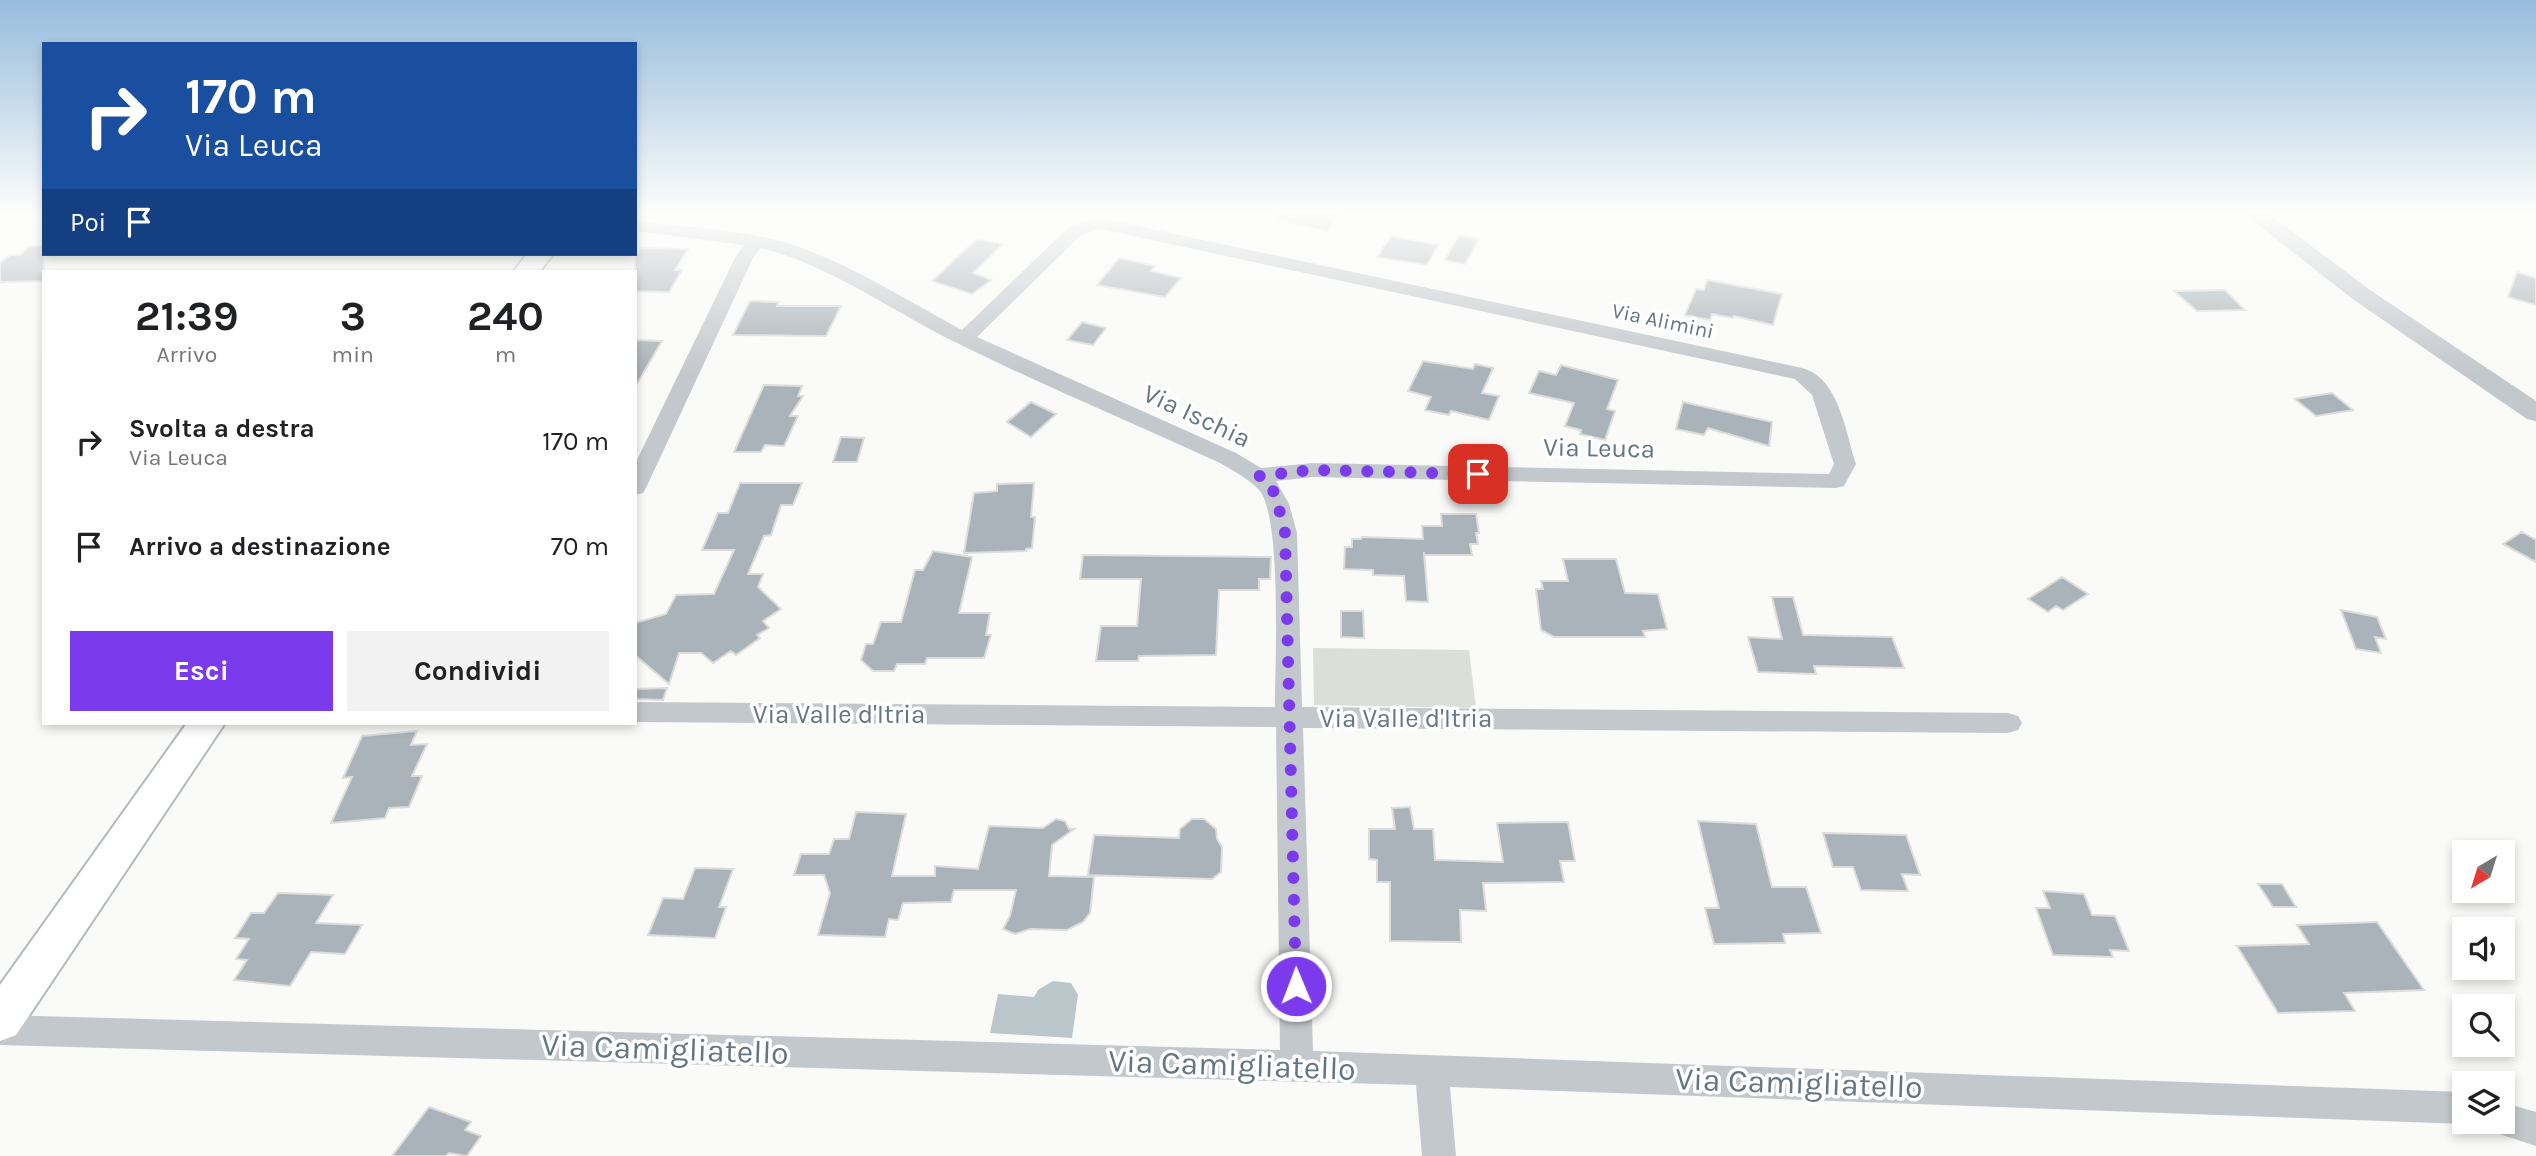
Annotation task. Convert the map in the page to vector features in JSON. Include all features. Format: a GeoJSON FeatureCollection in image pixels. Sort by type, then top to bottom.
{"type":"FeatureCollection","features":[{"type":"Feature","properties":{"kind":"main road"},"geometry":{"type":"LineString","coordinates":[[0,1020],[206,725]]}},
{"type":"Feature","properties":{"kind":"street"},"geometry":{"type":"LineString","coordinates":[[637,484],[740,266]]}},
{"type":"Feature","properties":{"kind":"street","name":"Via Ischia"},"geometry":{"type":"LineString","coordinates":[[822,266],[964,339],[1228,458],[1259,476],[1275,493],[1285,533],[1297,1067]]}},
{"type":"Feature","properties":{"kind":"street","name":"Via Alimini"},"geometry":{"type":"LineString","coordinates":[[964,339],[1039,266]]}},
{"type":"Feature","properties":{"kind":"street","name":"Via Alimini"},"geometry":{"type":"LineString","coordinates":[[1300,266],[1802,374],[1822,393],[1845,464]]}},
{"type":"Feature","properties":{"kind":"street"},"geometry":{"type":"LineString","coordinates":[[2324,266],[2362,295],[2536,413]]}},
{"type":"Feature","properties":{"kind":"street","name":"Via Leuca"},"geometry":{"type":"LineString","coordinates":[[1259,476],[1312,470],[1836,481],[1845,464]]}},
{"type":"Feature","properties":{"kind":"street","name":"Via Valle d'Itria"},"geometry":{"type":"LineString","coordinates":[[637,712],[2008,723]]}},
{"type":"Feature","properties":{"kind":"street","name":"Via Camigliatello"},"geometry":{"type":"LineString","coordinates":[[0,1030],[1432,1070],[2452,1108]]}},
{"type":"Feature","properties":{"kind":"street"},"geometry":{"type":"LineString","coordinates":[[1432,1070],[1439,1156]]}},
{"type":"Feature","properties":{"kind":"street"},"geometry":{"type":"LineString","coordinates":[[2515,1123],[2536,1129]]}},
{"type":"Feature","properties":{"kind":"shaded area"},"geometry":{"type":"Polygon","coordinates":[[[1313,648],[1469,650],[1476,708],[1314,705],[1313,648]]]}},
{"type":"Feature","properties":{"kind":"shaded area"},"geometry":{"type":"Polygon","coordinates":[[[1053,981],[1071,983],[1078,995],[1072,1038],[990,1033],[998,994],[1034,997],[1038,990],[1053,981]]]}},
{"type":"Feature","properties":{"kind":"building"},"geometry":{"type":"Polygon","coordinates":[[[0,266],[44,266],[42,281],[0,282],[0,266]]]}},
{"type":"Feature","properties":{"kind":"building"},"geometry":{"type":"Polygon","coordinates":[[[635,266],[678,266],[675,270],[682,270],[669,292],[637,291],[635,266]]]}},
{"type":"Feature","properties":{"kind":"building"},"geometry":{"type":"Polygon","coordinates":[[[948,266],[980,266],[973,273],[991,280],[972,294],[932,281],[948,266]]]}},
{"type":"Feature","properties":{"kind":"building"},"geometry":{"type":"Polygon","coordinates":[[[1113,266],[1155,266],[1151,271],[1181,278],[1165,297],[1097,285],[1113,266]]]}},
{"type":"Feature","properties":{"kind":"building"},"geometry":{"type":"Polygon","coordinates":[[[2517,272],[2536,278],[2536,305],[2508,297],[2517,272]]]}},
{"type":"Feature","properties":{"kind":"building"},"geometry":{"type":"Polygon","coordinates":[[[1707,280],[1782,294],[1773,325],[1734,316],[1712,314],[1710,320],[1685,315],[1696,289],[1704,290],[1707,280]]]}},
{"type":"Feature","properties":{"kind":"building"},"geometry":{"type":"Polygon","coordinates":[[[2225,290],[2245,310],[2197,311],[2174,291],[2225,290]]]}},
{"type":"Feature","properties":{"kind":"building"},"geometry":{"type":"Polygon","coordinates":[[[750,301],[779,302],[777,306],[841,306],[826,336],[733,335],[750,301]]]}},
{"type":"Feature","properties":{"kind":"building"},"geometry":{"type":"Polygon","coordinates":[[[1082,322],[1106,328],[1093,345],[1067,340],[1082,322]]]}},
{"type":"Feature","properties":{"kind":"building"},"geometry":{"type":"Polygon","coordinates":[[[637,340],[662,341],[637,384],[637,340]]]}},
{"type":"Feature","properties":{"kind":"building"},"geometry":{"type":"Polygon","coordinates":[[[1423,361],[1473,369],[1475,364],[1493,368],[1482,393],[1499,396],[1489,420],[1451,411],[1449,415],[1425,410],[1431,397],[1408,391],[1423,361]]]}},
{"type":"Feature","properties":{"kind":"building"},"geometry":{"type":"Polygon","coordinates":[[[1561,365],[1618,380],[1607,409],[1615,411],[1605,440],[1580,434],[1581,430],[1565,426],[1574,403],[1529,393],[1539,371],[1556,375],[1561,365]]]}},
{"type":"Feature","properties":{"kind":"building"},"geometry":{"type":"Polygon","coordinates":[[[764,385],[802,386],[798,396],[803,396],[790,416],[798,416],[784,446],[765,445],[761,452],[734,452],[764,385]]]}},
{"type":"Feature","properties":{"kind":"building"},"geometry":{"type":"Polygon","coordinates":[[[2332,393],[2353,410],[2316,416],[2295,399],[2332,393]]]}},
{"type":"Feature","properties":{"kind":"building"},"geometry":{"type":"Polygon","coordinates":[[[1031,402],[1056,414],[1031,437],[1007,422],[1031,402]]]}},
{"type":"Feature","properties":{"kind":"building"},"geometry":{"type":"Polygon","coordinates":[[[1683,402],[1772,422],[1769,446],[1708,428],[1704,435],[1676,429],[1683,402]]]}},
{"type":"Feature","properties":{"kind":"building"},"geometry":{"type":"Polygon","coordinates":[[[841,437],[864,438],[857,462],[833,462],[841,437]]]}},
{"type":"Feature","properties":{"kind":"building"},"geometry":{"type":"Polygon","coordinates":[[[740,483],[802,483],[793,505],[781,505],[771,535],[764,536],[748,574],[763,574],[758,587],[781,609],[763,621],[769,628],[757,635],[760,638],[736,655],[731,651],[713,663],[701,653],[679,653],[669,684],[637,657],[637,622],[666,614],[676,595],[714,594],[734,550],[702,550],[718,513],[728,513],[740,483]]]}},
{"type":"Feature","properties":{"kind":"building"},"geometry":{"type":"Polygon","coordinates":[[[1034,483],[1032,548],[1026,551],[964,553],[974,493],[997,491],[997,484],[1034,483]]]}},
{"type":"Feature","properties":{"kind":"building"},"geometry":{"type":"Polygon","coordinates":[[[1441,514],[1476,514],[1478,544],[1470,544],[1472,555],[1424,555],[1428,602],[1406,601],[1404,576],[1373,575],[1373,570],[1344,569],[1345,547],[1352,547],[1352,539],[1423,539],[1422,526],[1442,526],[1441,514]]]}},
{"type":"Feature","properties":{"kind":"building"},"geometry":{"type":"Polygon","coordinates":[[[2522,532],[2536,540],[2536,562],[2503,544],[2522,532]]]}},
{"type":"Feature","properties":{"kind":"building"},"geometry":{"type":"Polygon","coordinates":[[[933,551],[972,557],[959,613],[990,613],[986,635],[991,635],[984,658],[927,658],[925,664],[897,664],[894,671],[873,671],[861,660],[866,644],[873,644],[881,622],[901,622],[915,570],[923,570],[933,551]]]}},
{"type":"Feature","properties":{"kind":"building"},"geometry":{"type":"Polygon","coordinates":[[[1083,555],[1271,557],[1270,579],[1259,579],[1259,590],[1219,590],[1216,655],[1139,656],[1138,661],[1096,661],[1101,626],[1137,626],[1141,579],[1080,579],[1083,555]]]}},
{"type":"Feature","properties":{"kind":"building"},"geometry":{"type":"Polygon","coordinates":[[[1563,559],[1616,559],[1625,593],[1658,594],[1667,629],[1643,631],[1645,637],[1554,637],[1541,630],[1536,589],[1543,589],[1541,581],[1568,581],[1563,559]]]}},
{"type":"Feature","properties":{"kind":"building"},"geometry":{"type":"Polygon","coordinates":[[[2062,577],[2088,594],[2063,610],[2056,606],[2048,612],[2028,599],[2062,577]]]}},
{"type":"Feature","properties":{"kind":"building"},"geometry":{"type":"Polygon","coordinates":[[[1772,597],[1793,597],[1803,635],[1892,637],[1904,668],[1814,666],[1816,674],[1758,672],[1748,637],[1782,639],[1772,597]]]}},
{"type":"Feature","properties":{"kind":"building"},"geometry":{"type":"Polygon","coordinates":[[[2341,610],[2377,617],[2386,639],[2375,637],[2381,653],[2356,649],[2341,610]]]}},
{"type":"Feature","properties":{"kind":"building"},"geometry":{"type":"Polygon","coordinates":[[[1341,611],[1363,611],[1364,638],[1341,637],[1341,611]]]}},
{"type":"Feature","properties":{"kind":"building"},"geometry":{"type":"Polygon","coordinates":[[[667,688],[663,700],[637,699],[637,689],[667,688]]]}},
{"type":"Feature","properties":{"kind":"building"},"geometry":{"type":"Polygon","coordinates":[[[417,731],[411,745],[427,744],[412,776],[422,776],[409,807],[389,808],[385,818],[331,823],[352,777],[343,778],[362,736],[417,731]]]}},
{"type":"Feature","properties":{"kind":"building"},"geometry":{"type":"Polygon","coordinates":[[[1410,807],[1414,829],[1433,829],[1435,860],[1503,862],[1497,823],[1568,822],[1575,861],[1560,861],[1564,882],[1483,883],[1486,911],[1460,910],[1461,942],[1390,941],[1390,882],[1377,882],[1377,860],[1369,859],[1369,829],[1395,829],[1392,808],[1410,807]]]}},
{"type":"Feature","properties":{"kind":"building"},"geometry":{"type":"Polygon","coordinates":[[[856,812],[906,814],[892,876],[935,876],[935,866],[978,869],[989,826],[1043,828],[1056,819],[1065,821],[1069,829],[1074,829],[1052,845],[1049,876],[1094,877],[1090,913],[1083,922],[1067,930],[1030,929],[1015,934],[1003,929],[1010,916],[1016,890],[954,890],[951,902],[903,903],[898,920],[889,919],[885,937],[818,935],[830,893],[824,875],[794,875],[801,854],[829,854],[834,839],[849,839],[856,812]]]}},
{"type":"Feature","properties":{"kind":"building"},"geometry":{"type":"Polygon","coordinates":[[[1192,819],[1204,819],[1216,829],[1217,839],[1222,847],[1221,872],[1212,879],[1088,875],[1094,835],[1179,838],[1180,829],[1192,819]]]}},
{"type":"Feature","properties":{"kind":"building"},"geometry":{"type":"Polygon","coordinates":[[[1698,821],[1756,824],[1772,887],[1806,887],[1821,933],[1783,934],[1785,943],[1714,944],[1705,908],[1719,908],[1698,821]]]}},
{"type":"Feature","properties":{"kind":"building"},"geometry":{"type":"Polygon","coordinates":[[[1823,833],[1906,835],[1920,875],[1902,874],[1908,891],[1861,890],[1853,867],[1833,867],[1823,833]]]}},
{"type":"Feature","properties":{"kind":"building"},"geometry":{"type":"Polygon","coordinates":[[[695,868],[733,869],[719,907],[726,907],[715,938],[648,935],[663,898],[683,899],[695,868]]]}},
{"type":"Feature","properties":{"kind":"building"},"geometry":{"type":"Polygon","coordinates":[[[2258,884],[2282,884],[2296,907],[2273,907],[2258,884]]]}},
{"type":"Feature","properties":{"kind":"building"},"geometry":{"type":"Polygon","coordinates":[[[2043,891],[2084,894],[2092,915],[2115,916],[2129,951],[2110,950],[2113,957],[2053,955],[2036,908],[2050,908],[2043,891]]]}},
{"type":"Feature","properties":{"kind":"building"},"geometry":{"type":"Polygon","coordinates":[[[278,893],[333,895],[316,923],[362,925],[345,954],[311,952],[290,986],[234,980],[247,960],[236,959],[249,939],[235,938],[251,913],[264,913],[278,893]]]}},
{"type":"Feature","properties":{"kind":"building"},"geometry":{"type":"Polygon","coordinates":[[[2377,922],[2424,990],[2344,993],[2355,1011],[2278,1013],[2237,946],[2309,944],[2297,925],[2377,922]]]}},
{"type":"Feature","properties":{"kind":"building"},"geometry":{"type":"Polygon","coordinates":[[[429,1107],[471,1122],[465,1130],[481,1136],[467,1156],[449,1153],[446,1156],[392,1156],[429,1107]]]}},
{"type":"Feature","properties":{"kind":"route"},"geometry":{"type":"LineString","coordinates":[[1296,986],[1285,533],[1275,493],[1259,476],[1312,470],[1478,474]]}}]}
